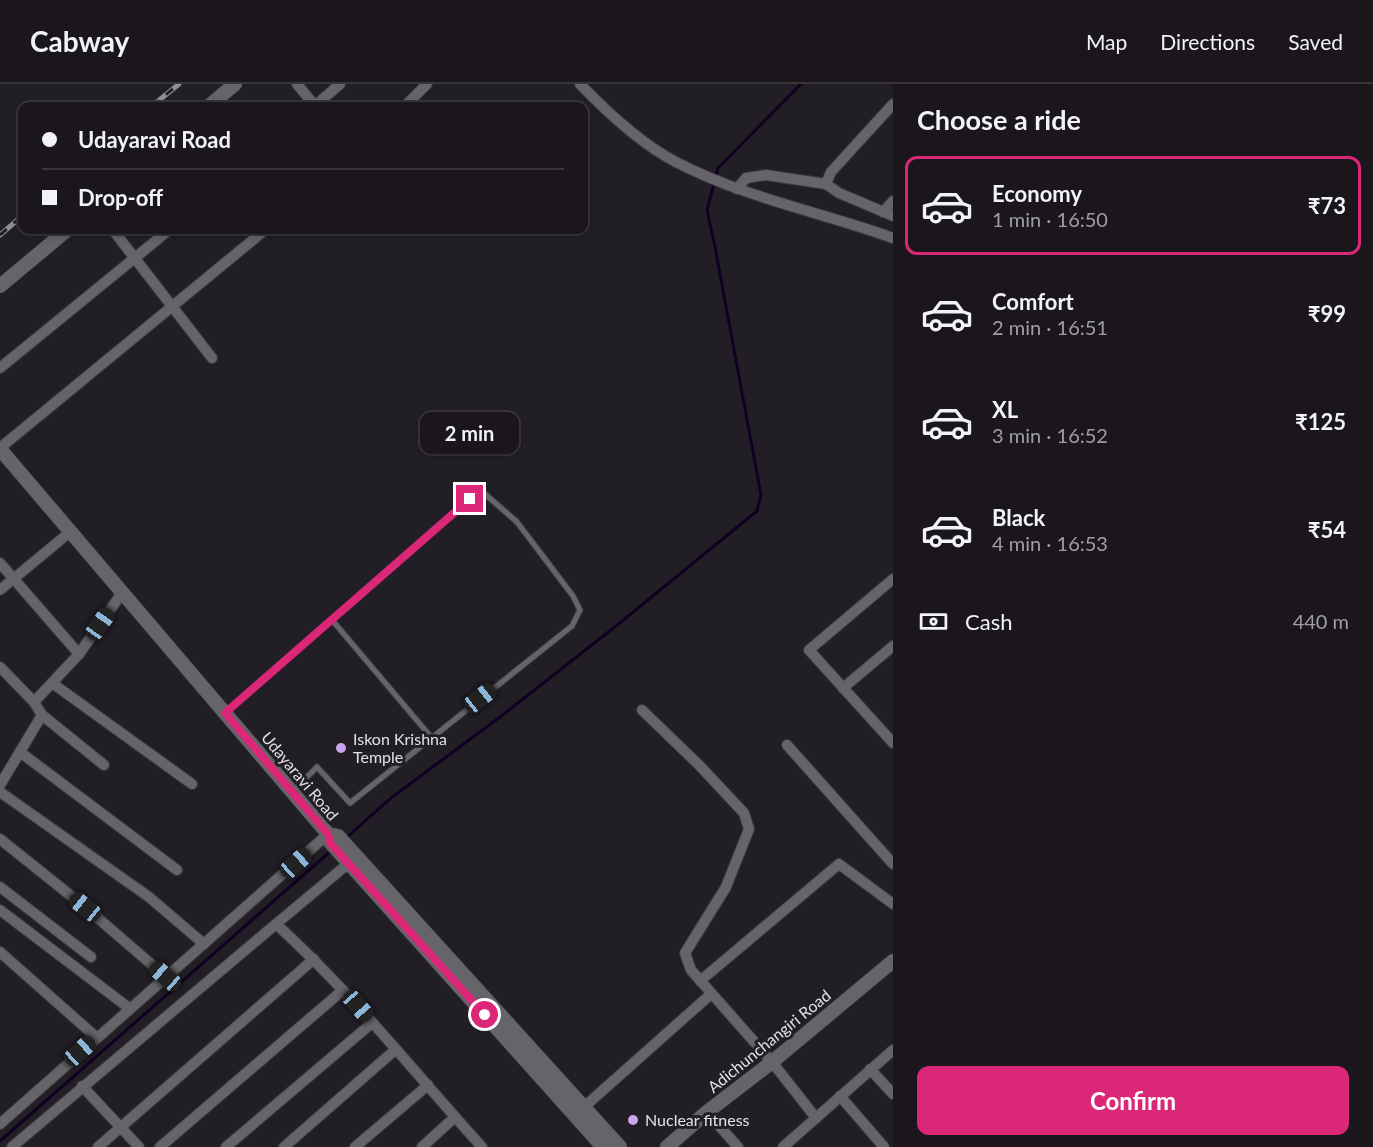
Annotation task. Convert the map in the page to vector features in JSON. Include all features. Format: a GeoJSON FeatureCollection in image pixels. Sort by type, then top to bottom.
{"type":"FeatureCollection","features":[{"type":"Feature","properties":{"kind":"street"},"geometry":{"type":"LineString","coordinates":[[214,102],[235,84]]}},
{"type":"Feature","properties":{"kind":"street"},"geometry":{"type":"LineString","coordinates":[[297,84],[312,102]]}},
{"type":"Feature","properties":{"kind":"street"},"geometry":{"type":"LineString","coordinates":[[320,102],[340,84]]}},
{"type":"Feature","properties":{"kind":"street"},"geometry":{"type":"LineString","coordinates":[[409,102],[427,84]]}},
{"type":"Feature","properties":{"kind":"street"},"geometry":{"type":"LineString","coordinates":[[580,84],[628,129],[675,162],[733,188],[893,238]]}},
{"type":"Feature","properties":{"kind":"street"},"geometry":{"type":"LineString","coordinates":[[826,184],[831,172],[893,104]]}},
{"type":"Feature","properties":{"kind":"street"},"geometry":{"type":"LineString","coordinates":[[733,188],[746,178],[766,175],[826,184],[839,193],[888,214],[893,201]]}},
{"type":"Feature","properties":{"kind":"street"},"geometry":{"type":"LineString","coordinates":[[0,286],[62,234]]}},
{"type":"Feature","properties":{"kind":"street"},"geometry":{"type":"LineString","coordinates":[[116,234],[212,357]]}},
{"type":"Feature","properties":{"kind":"street"},"geometry":{"type":"LineString","coordinates":[[0,368],[164,234]]}},
{"type":"Feature","properties":{"kind":"street"},"geometry":{"type":"LineString","coordinates":[[0,449],[172,304],[260,234]]}},
{"type":"Feature","properties":{"kind":"street","name":"Udayaravi Road"},"geometry":{"type":"LineString","coordinates":[[0,449],[350,860],[603,1147]]}},
{"type":"Feature","properties":{"kind":"street"},"geometry":{"type":"LineString","coordinates":[[0,590],[14,581],[70,532]]}},
{"type":"Feature","properties":{"kind":"street"},"geometry":{"type":"LineString","coordinates":[[0,563],[79,654]]}},
{"type":"Feature","properties":{"kind":"street"},"geometry":{"type":"LineString","coordinates":[[893,579],[809,650],[893,743]]}},
{"type":"Feature","properties":{"kind":"street"},"geometry":{"type":"LineString","coordinates":[[34,702],[79,654],[122,593]]}},
{"type":"Feature","properties":{"kind":"street"},"geometry":{"type":"LineString","coordinates":[[843,688],[893,646]]}},
{"type":"Feature","properties":{"kind":"street"},"geometry":{"type":"LineString","coordinates":[[2,673],[34,702],[42,715],[104,765]]}},
{"type":"Feature","properties":{"kind":"street"},"geometry":{"type":"LineString","coordinates":[[52,683],[192,784]]}},
{"type":"Feature","properties":{"kind":"street"},"geometry":{"type":"LineString","coordinates":[[642,710],[699,765],[744,813],[749,828],[726,887],[685,953],[691,970],[772,1062],[816,1118]]}},
{"type":"Feature","properties":{"kind":"street"},"geometry":{"type":"LineString","coordinates":[[0,785],[42,715]]}},
{"type":"Feature","properties":{"kind":"street"},"geometry":{"type":"LineString","coordinates":[[787,745],[893,864]]}},
{"type":"Feature","properties":{"kind":"street"},"geometry":{"type":"LineString","coordinates":[[20,752],[177,870]]}},
{"type":"Feature","properties":{"kind":"street"},"geometry":{"type":"LineString","coordinates":[[0,792],[149,897],[204,944]]}},
{"type":"Feature","properties":{"kind":"street"},"geometry":{"type":"LineString","coordinates":[[0,838],[165,976]]}},
{"type":"Feature","properties":{"kind":"street"},"geometry":{"type":"LineString","coordinates":[[0,1124],[165,976],[332,838]]}},
{"type":"Feature","properties":{"kind":"street"},"geometry":{"type":"LineString","coordinates":[[12,1147],[350,860],[620,1147]]}},
{"type":"Feature","properties":{"kind":"street"},"geometry":{"type":"LineString","coordinates":[[700,981],[839,864],[893,904]]}},
{"type":"Feature","properties":{"kind":"street"},"geometry":{"type":"LineString","coordinates":[[0,886],[91,957]]}},
{"type":"Feature","properties":{"kind":"street"},"geometry":{"type":"LineString","coordinates":[[0,910],[129,1008]]}},
{"type":"Feature","properties":{"kind":"street"},"geometry":{"type":"LineString","coordinates":[[276,924],[343,990],[482,1147]]}},
{"type":"Feature","properties":{"kind":"street"},"geometry":{"type":"LineString","coordinates":[[0,952],[96,1037]]}},
{"type":"Feature","properties":{"kind":"street"},"geometry":{"type":"LineString","coordinates":[[98,1147],[314,959]]}},
{"type":"Feature","properties":{"kind":"street","name":"Adichunchangiri Road"},"geometry":{"type":"LineString","coordinates":[[667,1147],[893,962]]}},
{"type":"Feature","properties":{"kind":"street"},"geometry":{"type":"LineString","coordinates":[[160,1147],[343,990]]}},
{"type":"Feature","properties":{"kind":"street"},"geometry":{"type":"LineString","coordinates":[[584,1107],[711,994]]}},
{"type":"Feature","properties":{"kind":"street"},"geometry":{"type":"LineString","coordinates":[[226,1147],[372,1023]]}},
{"type":"Feature","properties":{"kind":"street"},"geometry":{"type":"LineString","coordinates":[[284,1147],[395,1050]]}},
{"type":"Feature","properties":{"kind":"street"},"geometry":{"type":"LineString","coordinates":[[783,1147],[893,1050]]}},
{"type":"Feature","properties":{"kind":"street"},"geometry":{"type":"LineString","coordinates":[[870,1069],[893,1094]]}},
{"type":"Feature","properties":{"kind":"street"},"geometry":{"type":"LineString","coordinates":[[355,1147],[428,1085]]}},
{"type":"Feature","properties":{"kind":"street"},"geometry":{"type":"LineString","coordinates":[[82,1086],[139,1147]]}},
{"type":"Feature","properties":{"kind":"street"},"geometry":{"type":"LineString","coordinates":[[840,1096],[884,1147]]}},
{"type":"Feature","properties":{"kind":"street"},"geometry":{"type":"LineString","coordinates":[[707,1112],[738,1147]]}},
{"type":"Feature","properties":{"kind":"street"},"geometry":{"type":"LineString","coordinates":[[422,1147],[455,1117]]}},
{"type":"Feature","properties":{"kind":"lane"},"geometry":{"type":"LineString","coordinates":[[225,713],[470,499],[485,494],[518,522],[573,596],[580,610],[572,626],[350,803],[316,767],[292,792]]}},
{"type":"Feature","properties":{"kind":"lane"},"geometry":{"type":"LineString","coordinates":[[332,620],[431,737]]}},
{"type":"Feature","properties":{"kind":"waterway"},"geometry":{"type":"LineString","coordinates":[[347,837],[391,798],[500,717],[757,511],[761,495],[707,210],[718,168],[801,84]]}},
{"type":"Feature","properties":{"kind":"waterway"},"geometry":{"type":"LineString","coordinates":[[0,1141],[333,849]]}},
{"type":"Feature","properties":{"kind":"railway"},"geometry":{"type":"LineString","coordinates":[[157,102],[179,84]]}},
{"type":"Feature","properties":{"kind":"railway"},"geometry":{"type":"LineString","coordinates":[[0,235],[18,219]]}},
{"type":"Feature","properties":{"kind":"place","name":"Iskon Krishna Temple"},"geometry":{"type":"Point","coordinates":[341,748]}},
{"type":"Feature","properties":{"kind":"place","name":"Nuclear fitness"},"geometry":{"type":"Point","coordinates":[633,1120]}},
{"type":"Feature","properties":{"kind":"route"},"geometry":{"type":"LineString","coordinates":[[470,499],[225,713],[328,834],[330,843],[485,1015]]}}]}
